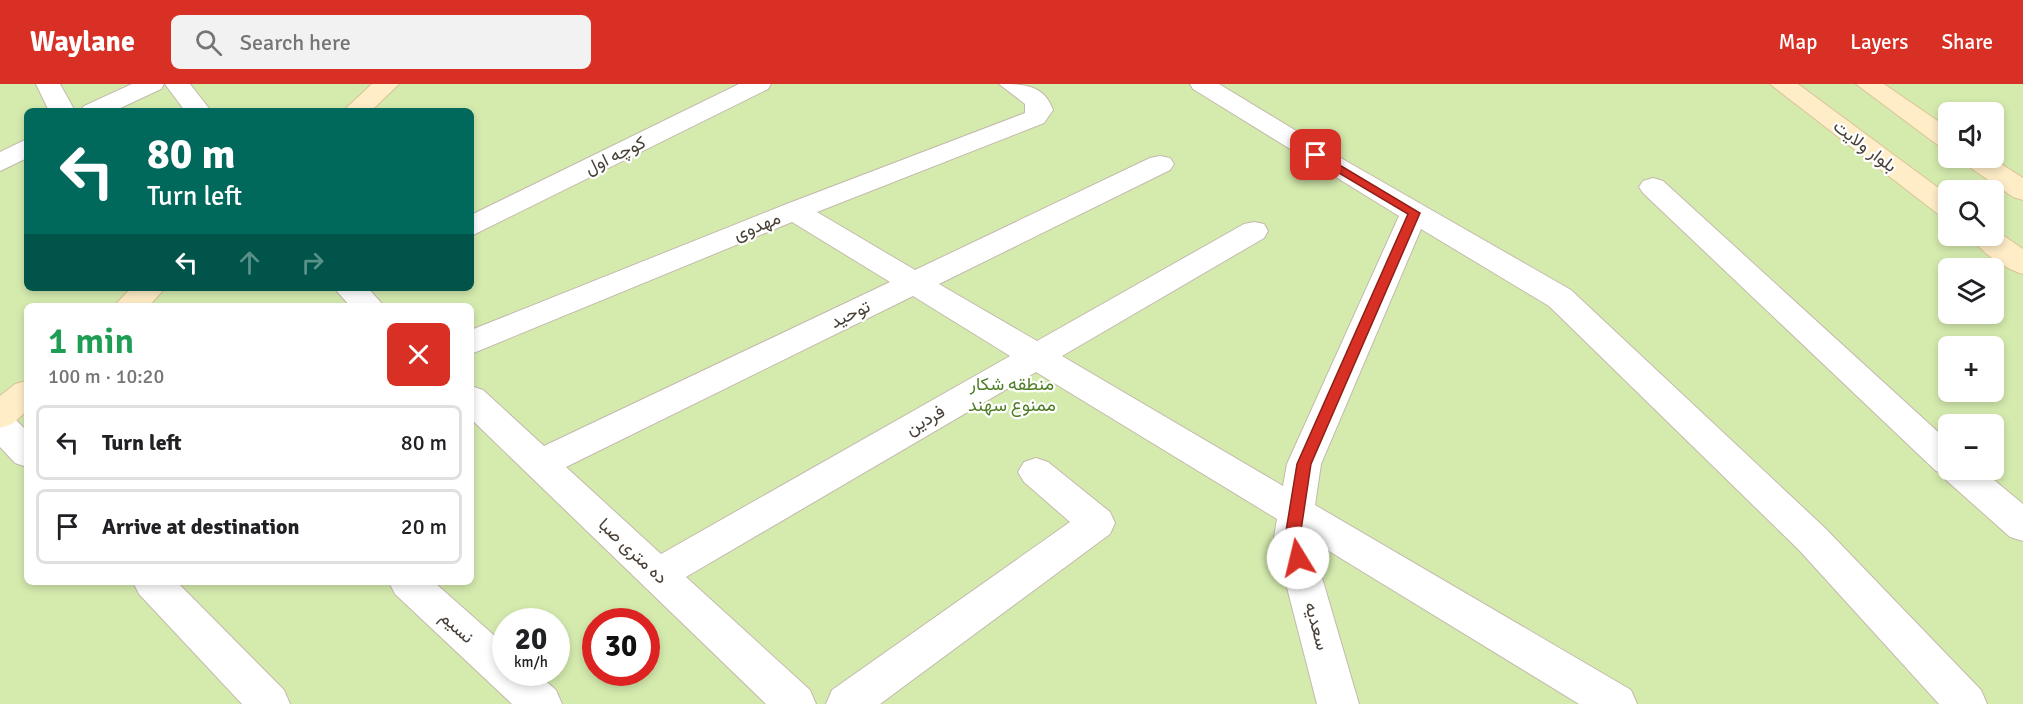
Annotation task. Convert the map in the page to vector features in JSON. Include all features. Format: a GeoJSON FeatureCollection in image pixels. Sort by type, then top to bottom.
{"type":"FeatureCollection","features":[{"type":"Feature","properties":{"kind":"main road"},"geometry":{"type":"LineString","coordinates":[[359,108],[387,84]]}},
{"type":"Feature","properties":{"kind":"main road","name":"بلوار ولایت"},"geometry":{"type":"LineString","coordinates":[[1782,84],[1938,201]]}},
{"type":"Feature","properties":{"kind":"main road"},"geometry":{"type":"LineString","coordinates":[[1869,84],[1938,133]]}},
{"type":"Feature","properties":{"kind":"main road"},"geometry":{"type":"LineString","coordinates":[[1989,168],[2023,191]]}},
{"type":"Feature","properties":{"kind":"main road"},"geometry":{"type":"LineString","coordinates":[[1999,246],[2023,264]]}},
{"type":"Feature","properties":{"kind":"main road"},"geometry":{"type":"LineString","coordinates":[[132,303],[146,291]]}},
{"type":"Feature","properties":{"kind":"main road"},"geometry":{"type":"LineString","coordinates":[[0,416],[24,396]]}},
{"type":"Feature","properties":{"kind":"street"},"geometry":{"type":"LineString","coordinates":[[48,84],[60,108]]}},
{"type":"Feature","properties":{"kind":"street"},"geometry":{"type":"LineString","coordinates":[[100,108],[152,84]]}},
{"type":"Feature","properties":{"kind":"street"},"geometry":{"type":"LineString","coordinates":[[177,84],[196,108]]}},
{"type":"Feature","properties":{"kind":"street","name":"کوچه اول"},"geometry":{"type":"LineString","coordinates":[[474,226],[759,84]]}},
{"type":"Feature","properties":{"kind":"street","name":"مهدوی"},"geometry":{"type":"LineString","coordinates":[[474,342],[794,211],[1035,118],[1040,110],[1037,100],[1011,84]]}},
{"type":"Feature","properties":{"kind":"street"},"geometry":{"type":"LineString","coordinates":[[1202,84],[1414,213],[1560,297],[1812,539],[1966,704]]}},
{"type":"Feature","properties":{"kind":"street"},"geometry":{"type":"LineString","coordinates":[[0,162],[24,149]]}},
{"type":"Feature","properties":{"kind":"street","name":"توحید"},"geometry":{"type":"LineString","coordinates":[[540,464],[1160,164]]}},
{"type":"Feature","properties":{"kind":"street"},"geometry":{"type":"LineString","coordinates":[[1653,188],[1938,452]]}},
{"type":"Feature","properties":{"kind":"street"},"geometry":{"type":"LineString","coordinates":[[794,211],[1616,704]]}},
{"type":"Feature","properties":{"kind":"street","name":"سعدیه"},"geometry":{"type":"LineString","coordinates":[[1338,704],[1292,537],[1304,464],[1414,213]]}},
{"type":"Feature","properties":{"kind":"street","name":"فردین"},"geometry":{"type":"LineString","coordinates":[[658,574],[1254,231]]}},
{"type":"Feature","properties":{"kind":"street"},"geometry":{"type":"LineString","coordinates":[[352,291],[366,303]]}},
{"type":"Feature","properties":{"kind":"street","name":"ده متری صبا"},"geometry":{"type":"LineString","coordinates":[[474,402],[795,704]]}},
{"type":"Feature","properties":{"kind":"street"},"geometry":{"type":"LineString","coordinates":[[0,425],[24,450]]}},
{"type":"Feature","properties":{"kind":"street"},"geometry":{"type":"LineString","coordinates":[[847,704],[1097,523],[1036,472]]}},
{"type":"Feature","properties":{"kind":"street"},"geometry":{"type":"LineString","coordinates":[[1970,480],[2023,526]]}},
{"type":"Feature","properties":{"kind":"street"},"geometry":{"type":"LineString","coordinates":[[155,585],[269,704]]}},
{"type":"Feature","properties":{"kind":"street","name":"نسیم"},"geometry":{"type":"LineString","coordinates":[[411,585],[492,659]]}},
{"type":"Feature","properties":{"kind":"street","name":"نسیم"},"geometry":{"type":"LineString","coordinates":[[521,686],[541,704]]}},
{"type":"Feature","properties":{"kind":"green space","name":"منطقه شکار ممنوع سهند"},"geometry":{"type":"Polygon","coordinates":[[[0,84],[2023,84],[2023,704],[0,704],[0,84]]]}},
{"type":"Feature","properties":{"kind":"route"},"geometry":{"type":"LineString","coordinates":[[1298,558],[1292,537],[1304,464],[1414,213],[1316,155]]}}]}
